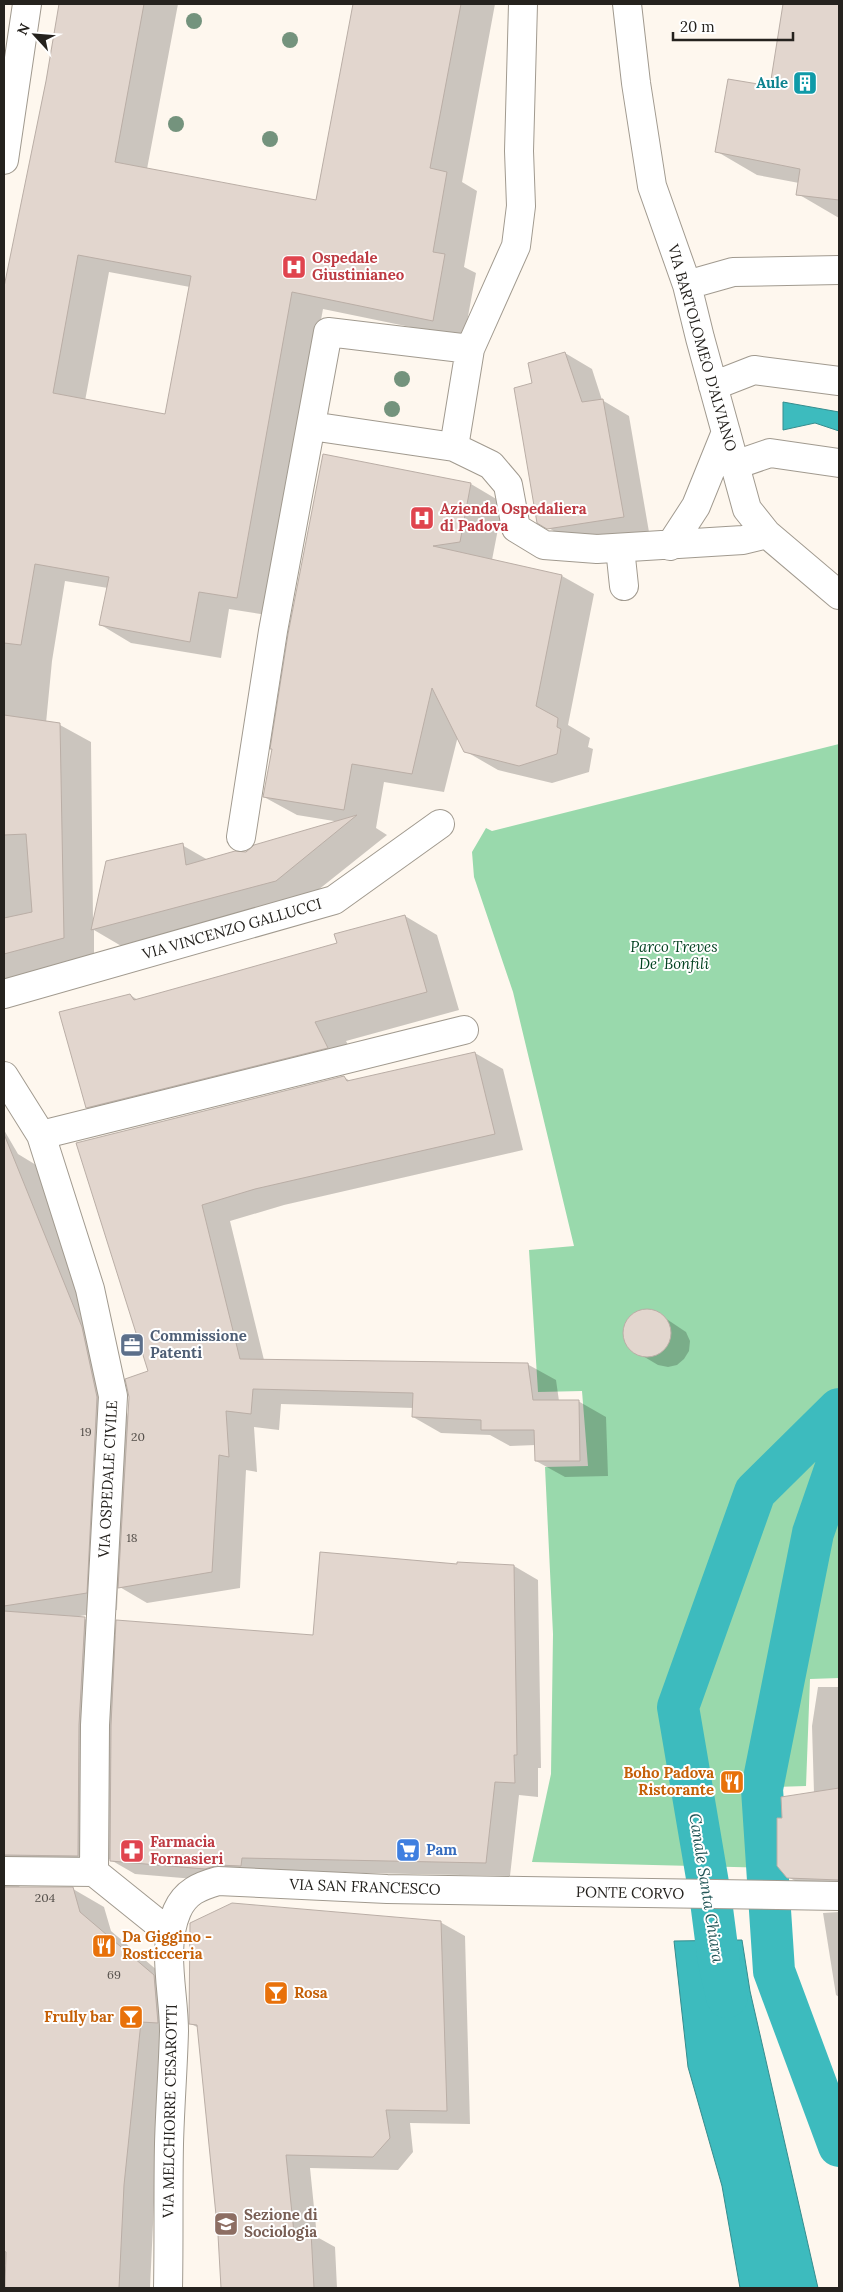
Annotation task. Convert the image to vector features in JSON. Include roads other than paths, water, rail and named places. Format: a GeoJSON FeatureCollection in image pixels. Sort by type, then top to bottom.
{"type":"FeatureCollection","features":[{"type":"Feature","properties":{"kind":"street"},"geometry":{"type":"LineString","coordinates":[[4,160],[8,100],[27,4]]}},
{"type":"Feature","properties":{"kind":"street"},"geometry":{"type":"LineString","coordinates":[[454,446],[470,349],[516,246],[521,206],[519,151],[523,4]]}},
{"type":"Feature","properties":{"kind":"street","name":"VIA BARTOLOMEO D'ALVIANO"},"geometry":{"type":"LineString","coordinates":[[627,4],[636,83],[652,186],[687,285],[747,509],[767,534],[839,595]]}},
{"type":"Feature","properties":{"kind":"street"},"geometry":{"type":"LineString","coordinates":[[687,285],[733,272],[839,270]]}},
{"type":"Feature","properties":{"kind":"street"},"geometry":{"type":"LineString","coordinates":[[241,837],[273,631],[328,332],[470,349]]}},
{"type":"Feature","properties":{"kind":"street"},"geometry":{"type":"LineString","coordinates":[[713,386],[754,370],[839,381]]}},
{"type":"Feature","properties":{"kind":"street"},"geometry":{"type":"LineString","coordinates":[[311,426],[454,446],[491,465],[508,485],[516,528],[544,545],[597,550],[743,540],[767,534]]}},
{"type":"Feature","properties":{"kind":"street"},"geometry":{"type":"LineString","coordinates":[[670,546],[696,506],[726,432]]}},
{"type":"Feature","properties":{"kind":"street"},"geometry":{"type":"LineString","coordinates":[[735,465],[770,453],[839,463]]}},
{"type":"Feature","properties":{"kind":"street"},"geometry":{"type":"LineString","coordinates":[[620,548],[624,586]]}},
{"type":"Feature","properties":{"kind":"street","name":"VIA VINCENZO GALLUCCI"},"geometry":{"type":"LineString","coordinates":[[4,994],[334,900],[440,824]]}},
{"type":"Feature","properties":{"kind":"street"},"geometry":{"type":"LineString","coordinates":[[41,1135],[464,1030]]}},
{"type":"Feature","properties":{"kind":"street","name":"VIA OSPEDALE CIVILE"},"geometry":{"type":"LineString","coordinates":[[4,1076],[41,1135],[90,1289],[112,1396],[95,1726],[94,1872]]}},
{"type":"Feature","properties":{"kind":"street"},"geometry":{"type":"LineString","coordinates":[[4,1871],[94,1872],[171,1934]]}},
{"type":"Feature","properties":{"kind":"street","name":"VIA SAN FRANCESCO"},"geometry":{"type":"LineString","coordinates":[[197,1888],[218,1881],[387,1889],[534,1892]]}},
{"type":"Feature","properties":{"kind":"street","name":"VIA MELCHIORRE CESAROTTI"},"geometry":{"type":"LineString","coordinates":[[168,2288],[169,2144],[174,2029],[169,1958],[171,1934],[177,1910],[186,1896],[197,1888]]}},
{"type":"Feature","properties":{"kind":"street","name":"PONTE CORVO"},"geometry":{"type":"LineString","coordinates":[[534,1892],[839,1896]]}},
{"type":"Feature","properties":{"kind":"water"},"geometry":{"type":"Polygon","coordinates":[[[783,402],[839,412],[839,431],[815,423],[783,430],[783,402]]]}},
{"type":"Feature","properties":{"kind":"water"},"geometry":{"type":"Polygon","coordinates":[[[742,1940],[750,1991],[818,2288],[740,2288],[722,2186],[688,2067],[674,1941],[742,1940]]]}},
{"type":"Feature","properties":{"kind":"waterway","name":"Canale Santa Chiara"},"geometry":{"type":"LineString","coordinates":[[727,1997],[719,1963],[711,1901],[678,1707],[755,1492],[839,1409]]}},
{"type":"Feature","properties":{"kind":"waterway"},"geometry":{"type":"LineString","coordinates":[[839,1458],[813,1533],[762,1789],[774,1971],[839,2146]]}},
{"type":"Feature","properties":{"kind":"place","name":"Aule"},"geometry":{"type":"Point","coordinates":[805,83]}},
{"type":"Feature","properties":{"kind":"place","name":"Ospedale Giustinianeo"},"geometry":{"type":"Point","coordinates":[294,267]}},
{"type":"Feature","properties":{"kind":"place","name":"Azienda Ospedaliera di Padova"},"geometry":{"type":"Point","coordinates":[422,518]}},
{"type":"Feature","properties":{"kind":"place","name":"Commissione Patenti"},"geometry":{"type":"Point","coordinates":[132,1345]}},
{"type":"Feature","properties":{"kind":"place","name":"Boho Padova Ristorante"},"geometry":{"type":"Point","coordinates":[732,1782]}},
{"type":"Feature","properties":{"kind":"place","name":"Pam"},"geometry":{"type":"Point","coordinates":[408,1850]}},
{"type":"Feature","properties":{"kind":"place","name":"Farmacia Fornasieri"},"geometry":{"type":"Point","coordinates":[132,1851]}},
{"type":"Feature","properties":{"kind":"place","name":"Da Giggino - Rosticceria"},"geometry":{"type":"Point","coordinates":[104,1946]}},
{"type":"Feature","properties":{"kind":"place","name":"Rosa"},"geometry":{"type":"Point","coordinates":[276,1993]}},
{"type":"Feature","properties":{"kind":"place","name":"Frully bar"},"geometry":{"type":"Point","coordinates":[131,2017]}},
{"type":"Feature","properties":{"kind":"place","name":"Sezione di Sociologia"},"geometry":{"type":"Point","coordinates":[226,2224]}},
{"type":"Feature","properties":{"kind":"park label","name":"Parco Treves De' Bonfili"},"geometry":{"type":"Point","coordinates":[674,956]}}]}
